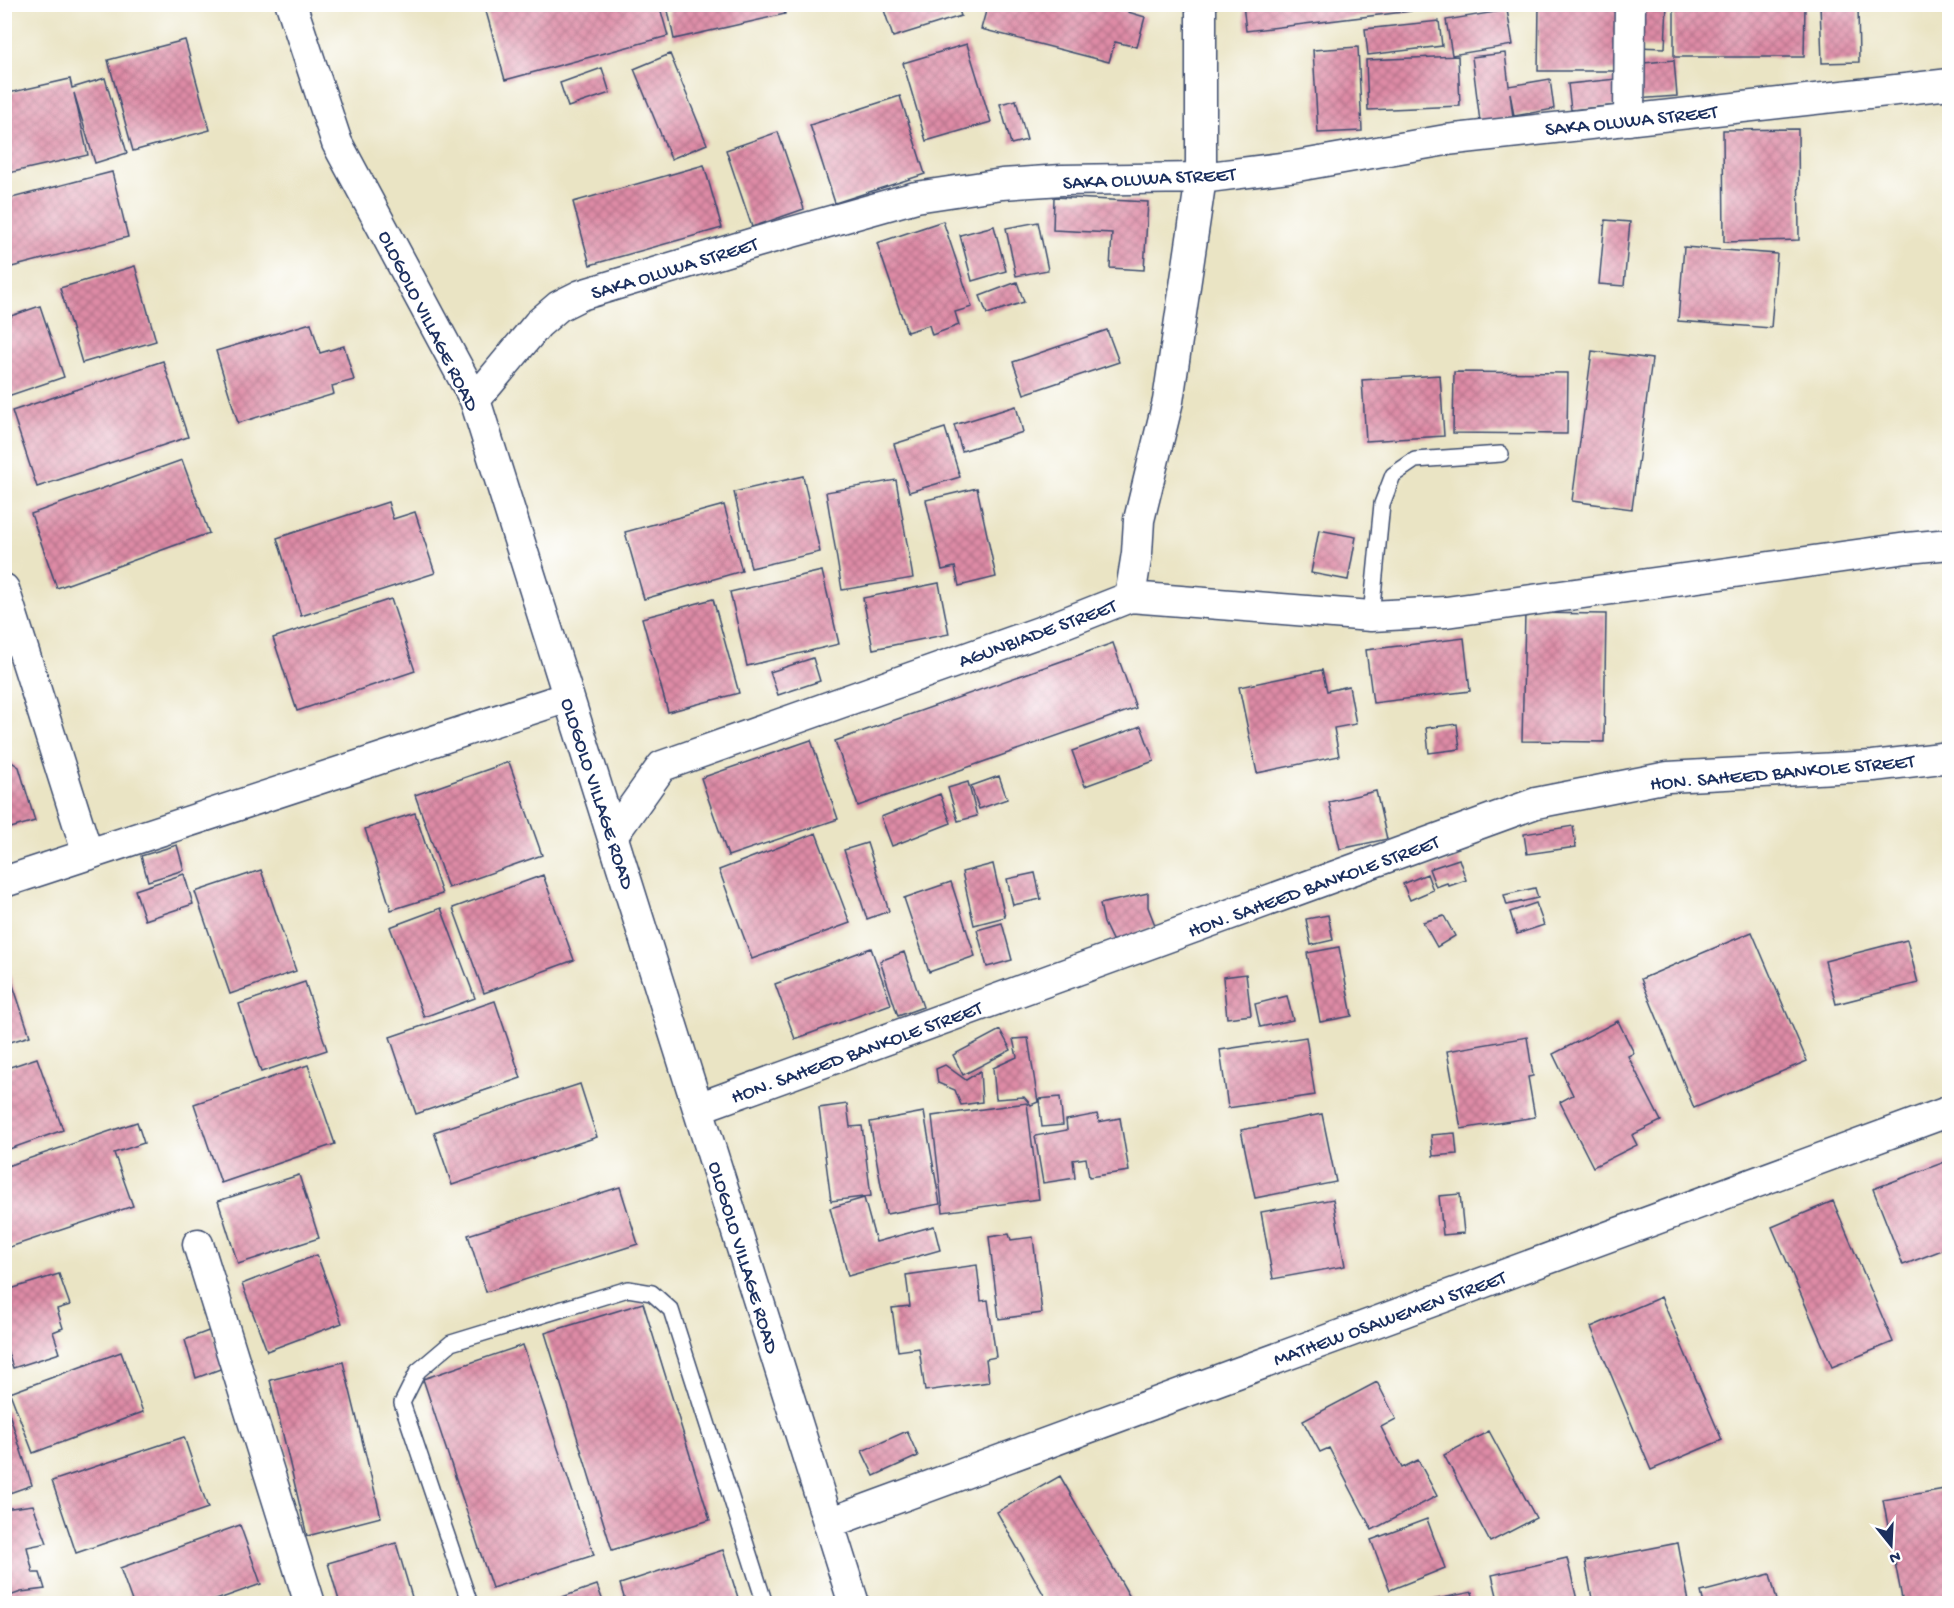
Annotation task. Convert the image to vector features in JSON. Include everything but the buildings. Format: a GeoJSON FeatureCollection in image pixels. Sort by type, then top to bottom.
{"type":"FeatureCollection","features":[{"type":"Feature","properties":{"kind":"street","name":"OLOGOLO VILLAGE ROAD"},"geometry":{"type":"LineString","coordinates":[[291,4],[338,143],[475,400],[854,1604]]}},
{"type":"Feature","properties":{"kind":"street","name":"AGUNBIADE STREET"},"geometry":{"type":"LineString","coordinates":[[613,835],[662,766],[1043,631],[1130,597],[1137,554],[1139,520],[1168,401],[1201,178],[1201,4]]}},
{"type":"Feature","properties":{"kind":"street"},"geometry":{"type":"LineString","coordinates":[[1629,120],[1630,4]]}},
{"type":"Feature","properties":{"kind":"street","name":"SAKA OLUWA STREET"},"geometry":{"type":"LineString","coordinates":[[475,400],[538,324],[559,306],[581,295],[916,197],[1002,184],[1062,180],[1201,178],[1297,166],[1446,140],[1950,84]]}},
{"type":"Feature","properties":{"kind":"street"},"geometry":{"type":"LineString","coordinates":[[1130,597],[1371,616],[1446,612],[1950,544]]}},
{"type":"Feature","properties":{"kind":"street"},"geometry":{"type":"LineString","coordinates":[[4,589],[88,855]]}},
{"type":"Feature","properties":{"kind":"street"},"geometry":{"type":"LineString","coordinates":[[4,882],[568,697]]}},
{"type":"Feature","properties":{"kind":"street","name":"HON. SAHEED BANKOLE STREET"},"geometry":{"type":"LineString","coordinates":[[698,1108],[1536,803],[1668,777],[1873,766],[1950,757]]}},
{"type":"Feature","properties":{"kind":"street","name":"MATHEW OSAWEMEN STREET"},"geometry":{"type":"LineString","coordinates":[[829,1523],[1950,1112]]}},
{"type":"Feature","properties":{"kind":"street"},"geometry":{"type":"LineString","coordinates":[[198,1245],[310,1604]]}},
{"type":"Feature","properties":{"kind":"lane"},"geometry":{"type":"LineString","coordinates":[[1371,616],[1382,504],[1393,475],[1415,460],[1501,454]]}},
{"type":"Feature","properties":{"kind":"lane"},"geometry":{"type":"LineString","coordinates":[[470,1604],[402,1403],[418,1371],[451,1343],[628,1289],[651,1293],[671,1310],[765,1604]]}}]}
